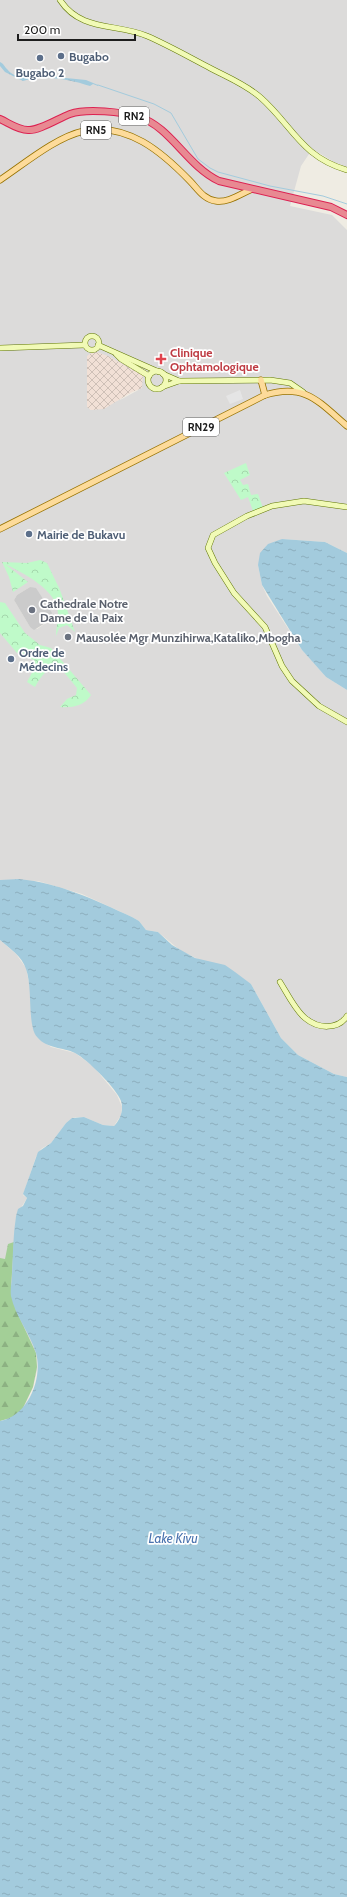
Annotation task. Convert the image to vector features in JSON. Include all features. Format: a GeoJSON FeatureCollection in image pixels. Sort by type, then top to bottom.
{"type":"FeatureCollection","features":[{"type":"Feature","properties":{"kind":"highway","name":"RN2"},"geometry":{"type":"LineString","coordinates":[[0,119],[21,129],[30,130],[80,112],[106,112],[139,117],[159,127],[204,173],[219,181],[250,190],[331,207],[347,214]]}},
{"type":"Feature","properties":{"kind":"main road","name":"RN5"},"geometry":{"type":"LineString","coordinates":[[0,180],[69,136],[84,131],[112,130],[134,137],[154,149],[165,157],[209,200],[222,201],[250,190]]}},
{"type":"Feature","properties":{"kind":"main road"},"geometry":{"type":"LineString","coordinates":[[261,380],[264,395]]}},
{"type":"Feature","properties":{"kind":"main road","name":"RN29"},"geometry":{"type":"LineString","coordinates":[[0,529],[264,395],[278,392],[303,392]]}},
{"type":"Feature","properties":{"kind":"main road"},"geometry":{"type":"LineString","coordinates":[[303,392],[317,401],[347,426]]}},
{"type":"Feature","properties":{"kind":"street"},"geometry":{"type":"LineString","coordinates":[[60,0],[68,10],[85,22],[148,36],[242,84],[267,104],[306,148],[325,161],[347,170]]}},
{"type":"Feature","properties":{"kind":"street"},"geometry":{"type":"LineString","coordinates":[[0,348],[85,345],[92,350],[96,349],[98,340],[93,336],[87,339],[85,345]]}},
{"type":"Feature","properties":{"kind":"street"},"geometry":{"type":"LineString","coordinates":[[98,345],[116,354],[121,359],[150,376]]}},
{"type":"Feature","properties":{"kind":"street"},"geometry":{"type":"LineString","coordinates":[[116,354],[123,355],[179,381]]}},
{"type":"Feature","properties":{"kind":"street"},"geometry":{"type":"LineString","coordinates":[[162,387],[166,380],[161,373],[154,372],[150,376],[149,382],[152,386],[157,388],[162,387],[179,381],[261,380],[290,382],[303,392]]}},
{"type":"Feature","properties":{"kind":"street"},"geometry":{"type":"LineString","coordinates":[[347,507],[304,501],[272,506],[247,516],[213,534],[208,548],[214,563],[234,593],[265,627],[282,666],[289,678],[319,706],[347,722]]}},
{"type":"Feature","properties":{"kind":"street"},"geometry":{"type":"LineString","coordinates":[[280,982],[305,1018],[312,1022],[329,1027],[338,1024],[347,1016]]}},
{"type":"Feature","properties":{"kind":"shaded area"},"geometry":{"type":"Polygon","coordinates":[[[0,0],[347,0],[347,167],[334,162],[316,151],[311,151],[301,166],[290,206],[332,215],[347,230],[347,553],[325,542],[282,539],[258,565],[262,585],[267,596],[302,650],[326,677],[347,690],[347,1077],[334,1074],[298,1055],[281,1038],[251,984],[181,951],[158,932],[146,930],[139,921],[82,894],[38,881],[0,880],[0,0]],[[87,357],[87,407],[91,410],[122,399],[142,388],[87,357]],[[30,587],[17,595],[14,600],[30,627],[37,629],[52,619],[30,587]]]}},
{"type":"Feature","properties":{"kind":"shaded area"},"geometry":{"type":"Polygon","coordinates":[[[94,351],[108,356],[143,375],[142,388],[130,393],[104,409],[91,410],[87,407],[87,356],[94,351]]]}},
{"type":"Feature","properties":{"kind":"shaded area"},"geometry":{"type":"Polygon","coordinates":[[[240,390],[243,399],[230,404],[226,396],[240,390]]]}},
{"type":"Feature","properties":{"kind":"shaded area"},"geometry":{"type":"Polygon","coordinates":[[[30,587],[36,588],[52,613],[50,620],[34,630],[30,627],[14,600],[17,595],[30,587]]]}},
{"type":"Feature","properties":{"kind":"shaded area"},"geometry":{"type":"Polygon","coordinates":[[[0,940],[16,954],[26,968],[32,997],[32,1026],[37,1037],[51,1047],[75,1053],[93,1066],[117,1095],[122,1107],[121,1115],[114,1126],[103,1125],[84,1117],[74,1117],[66,1123],[51,1143],[41,1149],[36,1157],[23,1195],[27,1198],[16,1216],[13,1259],[36,1353],[37,1370],[33,1387],[21,1412],[0,1421],[0,940]]]}},
{"type":"Feature","properties":{"kind":"green space"},"geometry":{"type":"Polygon","coordinates":[[[246,463],[250,475],[240,480],[243,485],[248,484],[251,495],[258,494],[263,508],[253,511],[248,497],[241,500],[224,473],[246,463]]]}},
{"type":"Feature","properties":{"kind":"green space"},"geometry":{"type":"Polygon","coordinates":[[[40,560],[47,563],[60,590],[75,632],[67,625],[59,628],[56,636],[58,614],[52,597],[30,577],[5,564],[28,582],[13,592],[9,577],[2,562],[27,563],[40,560]]]}},
{"type":"Feature","properties":{"kind":"green space"},"geometry":{"type":"Polygon","coordinates":[[[0,602],[5,603],[25,633],[40,645],[51,648],[91,695],[85,702],[73,707],[60,707],[67,699],[76,695],[77,688],[63,671],[64,667],[62,665],[53,667],[46,672],[35,687],[27,682],[36,665],[34,660],[17,653],[0,633],[0,602]]]}},
{"type":"Feature","properties":{"kind":"green space"},"geometry":{"type":"Polygon","coordinates":[[[14,1242],[11,1288],[16,1310],[36,1353],[37,1367],[33,1387],[21,1412],[14,1417],[0,1421],[0,1258],[5,1259],[8,1244],[14,1242]]]}},
{"type":"Feature","properties":{"kind":"water"},"geometry":{"type":"Polygon","coordinates":[[[0,62],[14,75],[22,77],[37,73],[56,77],[86,80],[98,86],[93,84],[90,86],[74,81],[56,78],[39,78],[23,81],[5,72],[0,66],[0,62]]]}},
{"type":"Feature","properties":{"kind":"water"},"geometry":{"type":"Polygon","coordinates":[[[282,539],[325,542],[347,553],[347,690],[326,677],[302,650],[262,585],[258,565],[260,553],[268,544],[282,539]]]}},
{"type":"Feature","properties":{"kind":"water","name":"Lake Kivu"},"geometry":{"type":"Polygon","coordinates":[[[19,879],[49,884],[77,893],[132,917],[139,921],[146,930],[158,932],[172,945],[195,958],[225,965],[251,984],[281,1038],[298,1055],[334,1074],[347,1077],[347,1897],[0,1897],[0,1421],[10,1418],[26,1404],[35,1385],[38,1363],[30,1338],[16,1311],[11,1296],[16,1216],[18,1209],[23,1206],[27,1198],[23,1194],[38,1152],[51,1143],[66,1123],[72,1118],[84,1117],[103,1125],[114,1126],[120,1118],[122,1111],[121,1101],[114,1089],[87,1061],[75,1053],[45,1044],[34,1032],[26,969],[19,956],[0,940],[0,880],[19,879]]]}},
{"type":"Feature","properties":{"kind":"waterway"},"geometry":{"type":"LineString","coordinates":[[55,77],[62,78]]}},
{"type":"Feature","properties":{"kind":"waterway"},"geometry":{"type":"LineString","coordinates":[[98,85],[154,104],[171,113],[198,159],[218,172],[270,186],[323,196],[347,204]]}},
{"type":"Feature","properties":{"kind":"place","name":"Bugabo"},"geometry":{"type":"Point","coordinates":[61,56]}},
{"type":"Feature","properties":{"kind":"place","name":"Bugabo 2"},"geometry":{"type":"Point","coordinates":[40,58]}},
{"type":"Feature","properties":{"kind":"place","name":"Clinique Ophtamologique"},"geometry":{"type":"Point","coordinates":[161,359]}},
{"type":"Feature","properties":{"kind":"place","name":"Mairie de Bukavu"},"geometry":{"type":"Point","coordinates":[29,534]}},
{"type":"Feature","properties":{"kind":"place","name":"Cathedrale Notre Dame de la Paix"},"geometry":{"type":"Point","coordinates":[32,610]}},
{"type":"Feature","properties":{"kind":"place","name":"Mausolée Mgr Munzihirwa,Kataliko,Mbogha"},"geometry":{"type":"Point","coordinates":[68,637]}},
{"type":"Feature","properties":{"kind":"place","name":"Ordre de Médecins"},"geometry":{"type":"Point","coordinates":[11,659]}}]}
